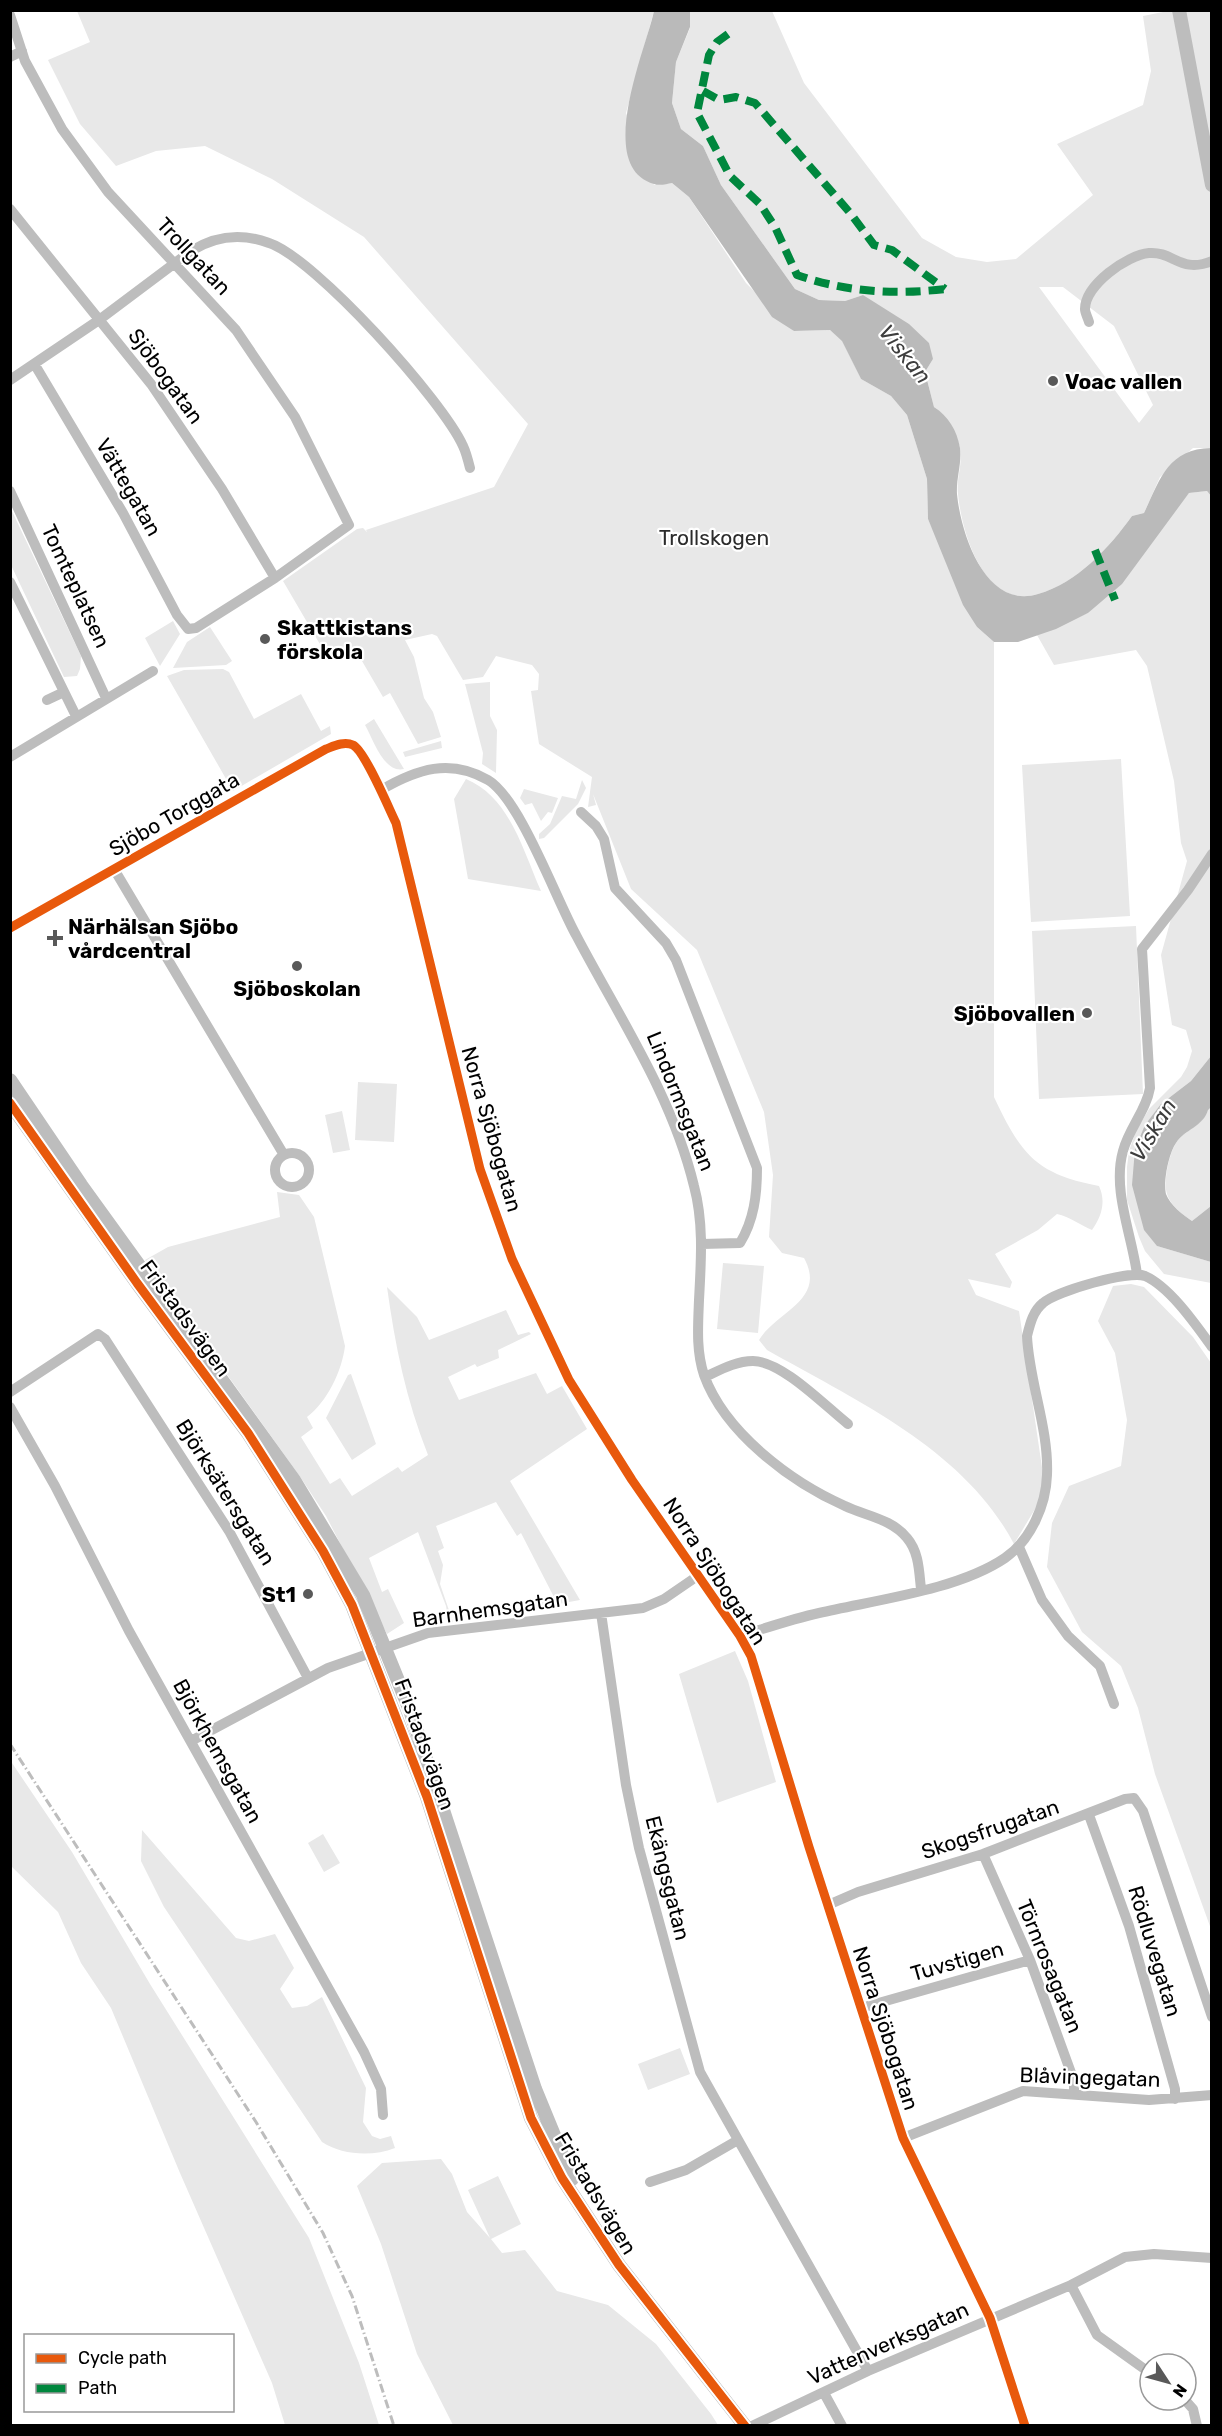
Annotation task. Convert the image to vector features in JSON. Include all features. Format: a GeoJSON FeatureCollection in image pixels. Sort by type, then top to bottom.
{"type":"FeatureCollection","features":[{"type":"Feature","properties":{"kind":"street"},"geometry":{"type":"LineString","coordinates":[[1179,10],[1212,185]]}},
{"type":"Feature","properties":{"kind":"street","name":"Trollgatan"},"geometry":{"type":"LineString","coordinates":[[10,15],[22,51],[62,129],[108,192],[236,330],[295,417],[350,525],[275,578]]}},
{"type":"Feature","properties":{"kind":"street"},"geometry":{"type":"LineString","coordinates":[[10,57],[22,51]]}},
{"type":"Feature","properties":{"kind":"street","name":"Sjöbogatan"},"geometry":{"type":"LineString","coordinates":[[10,209],[151,384],[222,489],[275,578]]}},
{"type":"Feature","properties":{"kind":"street"},"geometry":{"type":"LineString","coordinates":[[10,380],[99,320],[204,243],[225,237],[249,237],[272,243],[290,254],[341,297],[430,396],[463,445],[470,468]]}},
{"type":"Feature","properties":{"kind":"street"},"geometry":{"type":"LineString","coordinates":[[1089,322],[1085,308],[1092,290],[1110,270],[1136,256],[1150,253],[1190,267],[1212,261]]}},
{"type":"Feature","properties":{"kind":"street","name":"Vättegatan"},"geometry":{"type":"LineString","coordinates":[[35,365],[123,513],[177,615],[188,629],[196,628],[275,578]]}},
{"type":"Feature","properties":{"kind":"street","name":"Tomteplatsen"},"geometry":{"type":"LineString","coordinates":[[10,491],[106,698]]}},
{"type":"Feature","properties":{"kind":"street"},"geometry":{"type":"LineString","coordinates":[[10,582],[76,716]]}},
{"type":"Feature","properties":{"kind":"street"},"geometry":{"type":"LineString","coordinates":[[10,757],[153,671]]}},
{"type":"Feature","properties":{"kind":"street"},"geometry":{"type":"LineString","coordinates":[[47,700],[64,692]]}},
{"type":"Feature","properties":{"kind":"street","name":"Sjöbo Torggata"},"geometry":{"type":"LineString","coordinates":[[10,928],[326,749],[346,744],[358,748]]}},
{"type":"Feature","properties":{"kind":"street","name":"Norra Sjöbogatan"},"geometry":{"type":"LineString","coordinates":[[358,748],[381,790],[398,834],[480,1169],[512,1259],[569,1380],[632,1479],[740,1636],[758,1676],[783,1765],[903,2138],[990,2318],[1025,2426]]}},
{"type":"Feature","properties":{"kind":"street","name":"Lindormsgatan"},"geometry":{"type":"LineString","coordinates":[[381,790],[428,769],[461,767],[490,781],[511,803],[575,935],[632,1032],[666,1106],[695,1186],[702,1244],[697,1346],[705,1377],[725,1413],[757,1450],[817,1492],[890,1524],[906,1535],[917,1558],[921,1589]]}},
{"type":"Feature","properties":{"kind":"street"},"geometry":{"type":"LineString","coordinates":[[581,812],[596,826],[604,839],[615,888],[666,943],[676,960],[735,1119],[757,1168],[756,1195],[748,1230],[740,1243],[702,1244]]}},
{"type":"Feature","properties":{"kind":"street"},"geometry":{"type":"LineString","coordinates":[[1137,1274],[1121,1186],[1122,1152],[1133,1124],[1147,1103],[1150,1088],[1142,949],[1188,890],[1212,854]]}},
{"type":"Feature","properties":{"kind":"street"},"geometry":{"type":"LineString","coordinates":[[114,869],[284,1155]]}},
{"type":"Feature","properties":{"kind":"street","name":"Fristadsvägen"},"geometry":{"type":"LineString","coordinates":[[10,1080],[81,1185],[294,1480],[346,1564],[385,1647],[427,1756],[534,2089],[555,2142],[583,2201],[583,2208]]}},
{"type":"Feature","properties":{"kind":"street","name":"Fristadsvägen"},"geometry":{"type":"LineString","coordinates":[[10,1103],[137,1283],[248,1433],[292,1501],[352,1605],[430,1808],[531,2118],[562,2178],[636,2288],[746,2426]]}},
{"type":"Feature","properties":{"kind":"street"},"geometry":{"type":"LineString","coordinates":[[740,1636],[819,1613],[960,1580],[1004,1559],[1018,1547],[1042,1507],[1047,1473],[1027,1336],[1032,1319],[1043,1303],[1085,1287],[1137,1274],[1150,1279],[1177,1303],[1212,1347]]}},
{"type":"Feature","properties":{"kind":"street","name":"Björksätersgatan"},"geometry":{"type":"LineString","coordinates":[[10,1392],[98,1334],[105,1340],[229,1531],[308,1678]]}},
{"type":"Feature","properties":{"kind":"street"},"geometry":{"type":"LineString","coordinates":[[705,1377],[742,1362],[767,1363],[780,1370],[848,1424]]}},
{"type":"Feature","properties":{"kind":"street","name":"Björkhemsgatan"},"geometry":{"type":"LineString","coordinates":[[10,1407],[191,1741],[364,2052],[381,2089],[383,2115]]}},
{"type":"Feature","properties":{"kind":"street"},"geometry":{"type":"LineString","coordinates":[[1018,1547],[1042,1600],[1068,1636],[1100,1666],[1114,1704]]}},
{"type":"Feature","properties":{"kind":"street","name":"Barnhemsgatan"},"geometry":{"type":"LineString","coordinates":[[191,1741],[308,1678],[385,1647],[428,1633],[654,1605],[699,1575]]}},
{"type":"Feature","properties":{"kind":"street","name":"Ekängsgatan"},"geometry":{"type":"LineString","coordinates":[[601,1613],[626,1785],[654,1909],[700,2072],[868,2371]]}},
{"type":"Feature","properties":{"kind":"street","name":"Skogsfrugatan"},"geometry":{"type":"LineString","coordinates":[[828,1905],[858,1892],[983,1854],[1089,1815],[1125,1799],[1134,1798],[1143,1810],[1212,2017]]}},
{"type":"Feature","properties":{"kind":"street","name":"Rödluvegatan"},"geometry":{"type":"LineString","coordinates":[[1089,1815],[1129,1926],[1175,2089],[1175,2099]]}},
{"type":"Feature","properties":{"kind":"street","name":"Törnrosagatan"},"geometry":{"type":"LineString","coordinates":[[983,1854],[1030,1960],[1074,2081],[1074,2094]]}},
{"type":"Feature","properties":{"kind":"street","name":"Tuvstigen"},"geometry":{"type":"LineString","coordinates":[[861,2008],[1030,1960]]}},
{"type":"Feature","properties":{"kind":"street","name":"Blåvingegatan"},"geometry":{"type":"LineString","coordinates":[[903,2138],[1023,2091],[1175,2099],[1212,2095]]}},
{"type":"Feature","properties":{"kind":"street"},"geometry":{"type":"LineString","coordinates":[[650,2182],[686,2170],[738,2140]]}},
{"type":"Feature","properties":{"kind":"street","name":"Vattenverksgatan"},"geometry":{"type":"LineString","coordinates":[[752,2426],[868,2371],[1071,2285],[1125,2257],[1154,2254],[1212,2258]]}},
{"type":"Feature","properties":{"kind":"street"},"geometry":{"type":"LineString","coordinates":[[1071,2285],[1097,2335],[1138,2364]]}},
{"type":"Feature","properties":{"kind":"street"},"geometry":{"type":"LineString","coordinates":[[824,2393],[842,2426]]}},
{"type":"Feature","properties":{"kind":"green space","name":"Trollskogen"},"geometry":{"type":"Polygon","coordinates":[[[77,11],[654,11],[626,113],[654,185],[672,183],[689,197],[746,283],[794,331],[830,330],[842,340],[861,379],[891,396],[907,415],[927,479],[928,519],[977,627],[994,642],[994,1097],[1013,1133],[1033,1158],[1045,1168],[1059,1175],[1099,1186],[1102,1197],[1100,1214],[1092,1230],[1057,1214],[1038,1230],[995,1254],[1012,1282],[1010,1288],[968,1279],[976,1295],[1019,1311],[1044,1481],[1038,1504],[1014,1544],[993,1510],[938,1454],[906,1430],[872,1409],[767,1350],[759,1340],[797,1304],[805,1295],[809,1284],[809,1272],[804,1258],[782,1253],[769,1237],[773,1175],[764,1112],[697,950],[631,889],[593,794],[596,805],[588,807],[592,777],[539,744],[531,691],[538,690],[539,674],[532,665],[496,656],[483,677],[463,680],[437,636],[432,634],[405,640],[414,657],[424,698],[433,712],[441,737],[418,744],[390,693],[383,697],[355,649],[331,661],[328,658],[283,581],[357,529],[363,528],[367,532],[366,530],[494,487],[528,424],[364,237],[272,179],[205,146],[156,151],[116,166],[80,124],[48,60],[90,42],[77,11]]]}},
{"type":"Feature","properties":{"kind":"green space"},"geometry":{"type":"Polygon","coordinates":[[[690,11],[772,11],[804,83],[922,238],[956,257],[987,262],[1016,259],[1093,195],[1057,144],[1143,105],[1151,71],[1143,16],[1168,11],[1211,11],[1211,448],[1193,448],[1160,477],[1144,513],[1132,516],[1102,552],[1079,573],[1052,589],[1038,594],[1020,596],[1004,591],[990,580],[971,548],[960,511],[959,442],[947,420],[934,407],[925,372],[933,359],[863,295],[845,301],[819,300],[795,289],[721,185],[703,146],[681,129],[672,103],[676,62],[690,28],[690,11]],[[1039,287],[1139,423],[1153,405],[1114,326],[1063,287],[1039,287]]]}},
{"type":"Feature","properties":{"kind":"green space"},"geometry":{"type":"Polygon","coordinates":[[[1207,491],[1211,496],[1211,1056],[1191,1081],[1161,1104],[1157,1246],[1211,1262],[1211,1283],[1164,1274],[1145,1251],[1127,1200],[1129,1151],[1136,1131],[1149,1109],[1181,1077],[1192,1051],[1186,1030],[1172,1025],[1161,955],[1187,861],[1181,843],[1174,781],[1147,666],[1136,650],[1054,665],[1037,635],[1088,613],[1189,493],[1207,491]]]}},
{"type":"Feature","properties":{"kind":"green space"},"geometry":{"type":"Polygon","coordinates":[[[10,507],[81,656],[77,676],[64,677],[11,565],[10,507]]]}},
{"type":"Feature","properties":{"kind":"green space"},"geometry":{"type":"Polygon","coordinates":[[[173,621],[180,634],[160,666],[145,638],[173,621]]]}},
{"type":"Feature","properties":{"kind":"green space"},"geometry":{"type":"Polygon","coordinates":[[[210,627],[232,661],[226,665],[173,668],[187,642],[210,627]]]}},
{"type":"Feature","properties":{"kind":"green space"},"geometry":{"type":"Polygon","coordinates":[[[223,669],[229,672],[254,719],[301,694],[321,731],[330,726],[331,734],[233,791],[167,676],[184,670],[223,669]]]}},
{"type":"Feature","properties":{"kind":"green space"},"geometry":{"type":"Polygon","coordinates":[[[490,682],[490,716],[497,730],[496,773],[482,764],[483,753],[465,684],[490,682]]]}},
{"type":"Feature","properties":{"kind":"green space"},"geometry":{"type":"Polygon","coordinates":[[[374,719],[404,769],[391,766],[380,754],[365,725],[374,719]]]}},
{"type":"Feature","properties":{"kind":"green space"},"geometry":{"type":"Polygon","coordinates":[[[441,741],[442,748],[405,757],[403,752],[441,741]]]}},
{"type":"Feature","properties":{"kind":"green space"},"geometry":{"type":"Polygon","coordinates":[[[1121,759],[1130,916],[1031,922],[1022,765],[1121,759]]]}},
{"type":"Feature","properties":{"kind":"green space"},"geometry":{"type":"Polygon","coordinates":[[[466,779],[481,787],[494,798],[504,812],[521,843],[541,891],[468,879],[454,799],[466,779]]]}},
{"type":"Feature","properties":{"kind":"green space"},"geometry":{"type":"Polygon","coordinates":[[[582,780],[586,788],[578,804],[544,838],[539,839],[539,834],[550,824],[562,796],[576,799],[582,780]]]}},
{"type":"Feature","properties":{"kind":"green space"},"geometry":{"type":"Polygon","coordinates":[[[524,789],[558,798],[552,813],[548,812],[541,821],[532,803],[525,805],[520,798],[524,789]]]}},
{"type":"Feature","properties":{"kind":"green space","name":"Sjöbovallen"},"geometry":{"type":"Polygon","coordinates":[[[1136,926],[1143,1094],[1039,1099],[1032,931],[1136,926]]]}},
{"type":"Feature","properties":{"kind":"green space"},"geometry":{"type":"Polygon","coordinates":[[[358,1082],[397,1084],[394,1142],[355,1140],[358,1082]]]}},
{"type":"Feature","properties":{"kind":"green space"},"geometry":{"type":"Polygon","coordinates":[[[1211,1107],[1211,1206],[1192,1221],[1177,1209],[1169,1198],[1166,1189],[1167,1168],[1176,1143],[1202,1120],[1211,1107]]]}},
{"type":"Feature","properties":{"kind":"green space"},"geometry":{"type":"Polygon","coordinates":[[[342,1111],[350,1150],[333,1153],[325,1115],[342,1111]]]}},
{"type":"Feature","properties":{"kind":"green space"},"geometry":{"type":"Polygon","coordinates":[[[277,1192],[299,1195],[314,1217],[345,1346],[341,1366],[327,1395],[307,1417],[313,1428],[301,1437],[330,1484],[340,1478],[352,1496],[398,1467],[402,1472],[428,1455],[413,1414],[402,1372],[387,1287],[417,1317],[429,1340],[506,1310],[518,1335],[529,1332],[531,1334],[498,1350],[499,1358],[477,1367],[475,1364],[448,1377],[459,1400],[536,1373],[547,1394],[562,1386],[587,1429],[510,1481],[580,1600],[472,1620],[555,1599],[521,1533],[517,1536],[496,1502],[436,1526],[444,1548],[438,1551],[443,1565],[440,1584],[453,1622],[449,1623],[446,1606],[418,1532],[369,1558],[382,1592],[388,1589],[404,1623],[387,1634],[326,1516],[145,1260],[168,1247],[280,1217],[277,1192]]]}},
{"type":"Feature","properties":{"kind":"green space"},"geometry":{"type":"Polygon","coordinates":[[[723,1263],[764,1266],[758,1333],[717,1329],[723,1263]]]}},
{"type":"Feature","properties":{"kind":"green space"},"geometry":{"type":"Polygon","coordinates":[[[1131,1284],[1144,1287],[1193,1337],[1211,1363],[1211,1929],[1155,1774],[1138,1708],[1121,1666],[1082,1632],[1047,1567],[1052,1523],[1069,1486],[1121,1466],[1127,1420],[1115,1353],[1098,1321],[1113,1286],[1131,1284]]]}},
{"type":"Feature","properties":{"kind":"green space"},"geometry":{"type":"Polygon","coordinates":[[[351,1374],[376,1444],[352,1460],[326,1418],[348,1375],[351,1374]]]}},
{"type":"Feature","properties":{"kind":"green space"},"geometry":{"type":"Polygon","coordinates":[[[735,1651],[748,1681],[776,1782],[717,1803],[679,1674],[735,1651]]]}},
{"type":"Feature","properties":{"kind":"green space"},"geometry":{"type":"Polygon","coordinates":[[[10,1760],[72,1852],[150,1984],[309,2238],[359,2363],[379,2425],[285,2425],[272,2383],[111,2008],[81,1963],[58,1912],[11,1866],[10,1760]]]}},
{"type":"Feature","properties":{"kind":"green space"},"geometry":{"type":"Polygon","coordinates":[[[142,1830],[236,1938],[249,1941],[275,1934],[294,1968],[280,1989],[292,2008],[307,2006],[322,1997],[366,2088],[363,2122],[372,2136],[380,2139],[391,2136],[395,2148],[377,2153],[357,2153],[339,2150],[322,2142],[164,1907],[141,1861],[142,1830]]]}},
{"type":"Feature","properties":{"kind":"green space"},"geometry":{"type":"Polygon","coordinates":[[[323,1834],[340,1863],[324,1872],[308,1843],[323,1834]]]}},
{"type":"Feature","properties":{"kind":"green space"},"geometry":{"type":"Polygon","coordinates":[[[680,2048],[690,2074],[648,2090],[638,2064],[680,2048]]]}},
{"type":"Feature","properties":{"kind":"green space"},"geometry":{"type":"Polygon","coordinates":[[[441,2159],[452,2174],[467,2212],[490,2238],[468,2190],[498,2176],[521,2224],[491,2239],[502,2253],[525,2250],[557,2291],[608,2305],[656,2344],[718,2425],[453,2425],[417,2354],[381,2244],[357,2186],[382,2163],[441,2159]]]}},
{"type":"Feature","properties":{"kind":"water","name":"Viskan"},"geometry":{"type":"Polygon","coordinates":[[[654,11],[690,11],[690,27],[676,62],[672,103],[681,129],[703,146],[721,185],[795,289],[819,300],[845,301],[863,295],[909,324],[929,343],[933,359],[925,372],[934,407],[951,424],[960,448],[957,494],[964,529],[980,565],[991,580],[1004,591],[1020,596],[1038,594],[1066,582],[1102,552],[1132,516],[1144,513],[1161,478],[1175,460],[1196,450],[1211,448],[1211,496],[1207,491],[1189,493],[1122,584],[1088,613],[1056,629],[1018,642],[994,642],[977,627],[963,605],[928,519],[927,479],[907,415],[891,396],[861,379],[842,341],[830,330],[794,331],[772,317],[689,197],[672,183],[656,185],[636,173],[628,155],[626,132],[628,105],[654,11]]]}},
{"type":"Feature","properties":{"kind":"water","name":"Viskan"},"geometry":{"type":"Polygon","coordinates":[[[1211,1056],[1211,1107],[1206,1116],[1184,1134],[1173,1148],[1167,1167],[1165,1188],[1170,1202],[1192,1221],[1211,1206],[1211,1262],[1157,1246],[1144,1230],[1132,1185],[1135,1149],[1145,1125],[1161,1104],[1191,1081],[1211,1056]]]}},
{"type":"Feature","properties":{"kind":"railway"},"geometry":{"type":"LineString","coordinates":[[10,1744],[256,2122],[323,2233],[352,2296],[394,2426]]}},
{"type":"Feature","properties":{"kind":"marked path"},"geometry":{"type":"LineString","coordinates":[[728,34],[717,42],[709,55],[697,113],[730,176],[760,204],[775,227],[797,275],[815,281],[870,291],[907,292],[945,289]]}},
{"type":"Feature","properties":{"kind":"marked path"},"geometry":{"type":"LineString","coordinates":[[703,91],[719,100],[736,97],[755,103],[851,214],[874,245],[892,250],[945,289]]}},
{"type":"Feature","properties":{"kind":"marked path"},"geometry":{"type":"LineString","coordinates":[[1095,550],[1115,600]]}},
{"type":"Feature","properties":{"kind":"cycle path"},"geometry":{"type":"LineString","coordinates":[[10,928],[326,749],[339,744],[350,744],[364,758],[396,823],[480,1169],[512,1259],[569,1380],[632,1480],[740,1636],[751,1656],[809,1847],[903,2138],[990,2318],[1025,2426]]}},
{"type":"Feature","properties":{"kind":"cycle path"},"geometry":{"type":"LineString","coordinates":[[10,1103],[137,1283],[248,1433],[323,1551],[352,1605],[427,1797],[531,2118],[562,2178],[619,2265],[745,2426]]}},
{"type":"Feature","properties":{"kind":"place","name":"Voac vallen"},"geometry":{"type":"Point","coordinates":[1053,381]}},
{"type":"Feature","properties":{"kind":"place","name":"Skattkistans förskola"},"geometry":{"type":"Point","coordinates":[265,639]}},
{"type":"Feature","properties":{"kind":"place","name":"Närhälsan Sjöbo vårdcentral"},"geometry":{"type":"Point","coordinates":[55,938]}},
{"type":"Feature","properties":{"kind":"place","name":"Sjöboskolan"},"geometry":{"type":"Point","coordinates":[297,966]}},
{"type":"Feature","properties":{"kind":"place","name":"Sjöbovallen"},"geometry":{"type":"Point","coordinates":[1087,1013]}},
{"type":"Feature","properties":{"kind":"place","name":"St1"},"geometry":{"type":"Point","coordinates":[308,1594]}}]}
